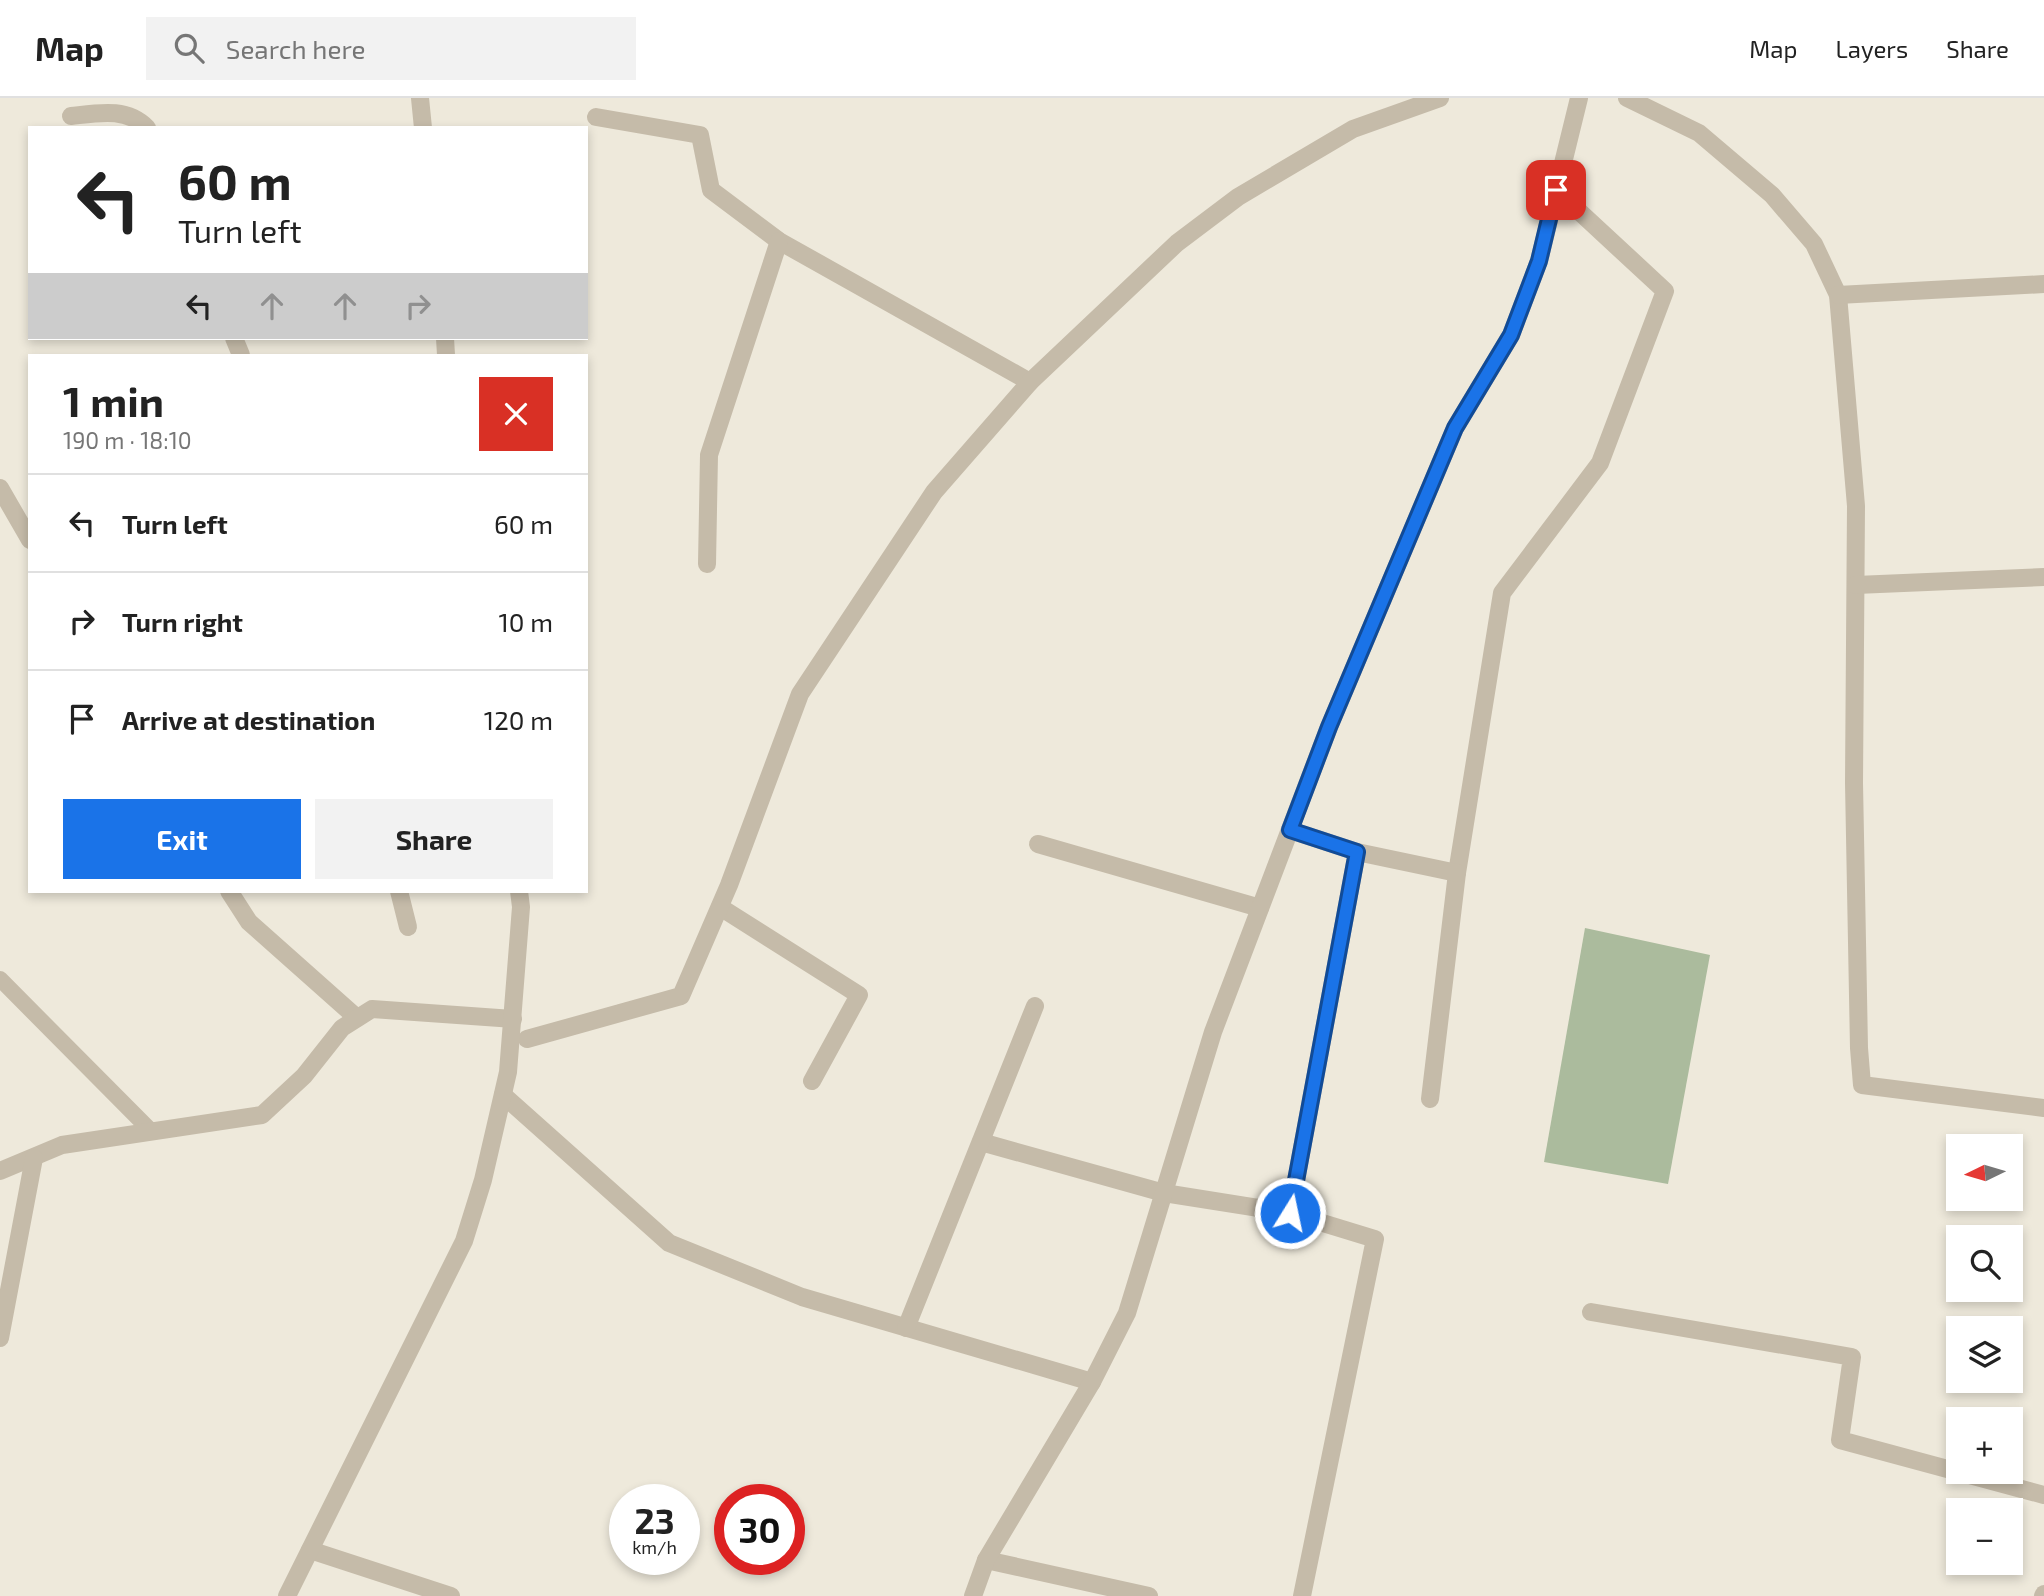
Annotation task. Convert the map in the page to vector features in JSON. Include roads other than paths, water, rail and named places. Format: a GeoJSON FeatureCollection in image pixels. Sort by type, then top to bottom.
{"type":"FeatureCollection","features":[{"type":"Feature","properties":{"kind":"street"},"geometry":{"type":"LineString","coordinates":[[419,98],[423,126]]}},
{"type":"Feature","properties":{"kind":"street"},"geometry":{"type":"LineString","coordinates":[[527,1040],[681,996],[720,907],[800,694],[934,492],[1030,382],[1177,243],[1238,197],[1353,129],[1440,98]]}},
{"type":"Feature","properties":{"kind":"street"},"geometry":{"type":"LineString","coordinates":[[973,1596],[986,1560],[1091,1382],[1127,1313],[1213,1032],[1329,727],[1455,428],[1511,335],[1539,261],[1579,98]]}},
{"type":"Feature","properties":{"kind":"street"},"geometry":{"type":"LineString","coordinates":[[1627,98],[1699,133],[1772,195],[1814,244],[1838,295],[1856,506],[1854,783],[1858,1048],[1862,1085],[2044,1108]]}},
{"type":"Feature","properties":{"kind":"street"},"geometry":{"type":"LineString","coordinates":[[71,116],[111,112],[138,119],[145,126]]}},
{"type":"Feature","properties":{"kind":"street"},"geometry":{"type":"LineString","coordinates":[[596,117],[700,135],[711,190],[779,241],[1030,382]]}},
{"type":"Feature","properties":{"kind":"street"},"geometry":{"type":"LineString","coordinates":[[1430,1099],[1457,873],[1502,593],[1600,463],[1665,291],[1556,190]]}},
{"type":"Feature","properties":{"kind":"street"},"geometry":{"type":"LineString","coordinates":[[707,564],[709,455],[779,241]]}},
{"type":"Feature","properties":{"kind":"street"},"geometry":{"type":"LineString","coordinates":[[1838,295],[2044,284]]}},
{"type":"Feature","properties":{"kind":"street"},"geometry":{"type":"LineString","coordinates":[[0,488],[28,537]]}},
{"type":"Feature","properties":{"kind":"street"},"geometry":{"type":"LineString","coordinates":[[1856,585],[2044,578]]}},
{"type":"Feature","properties":{"kind":"street"},"geometry":{"type":"LineString","coordinates":[[1290,830],[1357,852],[1457,873]]}},
{"type":"Feature","properties":{"kind":"street"},"geometry":{"type":"LineString","coordinates":[[1038,844],[1260,908]]}},
{"type":"Feature","properties":{"kind":"street"},"geometry":{"type":"LineString","coordinates":[[1290,1213],[1357,852]]}},
{"type":"Feature","properties":{"kind":"street"},"geometry":{"type":"LineString","coordinates":[[230,893],[249,922],[357,1018]]}},
{"type":"Feature","properties":{"kind":"street"},"geometry":{"type":"LineString","coordinates":[[400,893],[408,927]]}},
{"type":"Feature","properties":{"kind":"street"},"geometry":{"type":"LineString","coordinates":[[287,1596],[464,1241],[483,1180],[508,1072],[521,907],[519,893]]}},
{"type":"Feature","properties":{"kind":"street"},"geometry":{"type":"LineString","coordinates":[[720,907],[859,995],[812,1080]]}},
{"type":"Feature","properties":{"kind":"street"},"geometry":{"type":"LineString","coordinates":[[906,1328],[1035,1006]]}},
{"type":"Feature","properties":{"kind":"street"},"geometry":{"type":"LineString","coordinates":[[0,1171],[62,1145],[262,1115],[304,1076],[342,1028],[372,1009],[513,1019]]}},
{"type":"Feature","properties":{"kind":"street"},"geometry":{"type":"LineString","coordinates":[[503,1095],[668,1243],[802,1297],[1091,1382]]}},
{"type":"Feature","properties":{"kind":"street"},"geometry":{"type":"LineString","coordinates":[[981,1142],[1164,1193],[1290,1213],[1375,1239],[1302,1596]]}},
{"type":"Feature","properties":{"kind":"street"},"geometry":{"type":"LineString","coordinates":[[0,1338],[34,1158]]}},
{"type":"Feature","properties":{"kind":"street"},"geometry":{"type":"LineString","coordinates":[[1591,1312],[1852,1357],[1840,1440],[2044,1495]]}},
{"type":"Feature","properties":{"kind":"street"},"geometry":{"type":"LineString","coordinates":[[310,1550],[451,1596]]}},
{"type":"Feature","properties":{"kind":"street"},"geometry":{"type":"LineString","coordinates":[[986,1560],[1149,1596]]}},
{"type":"Feature","properties":{"kind":"lane"},"geometry":{"type":"LineString","coordinates":[[0,979],[152,1130]]}}]}
